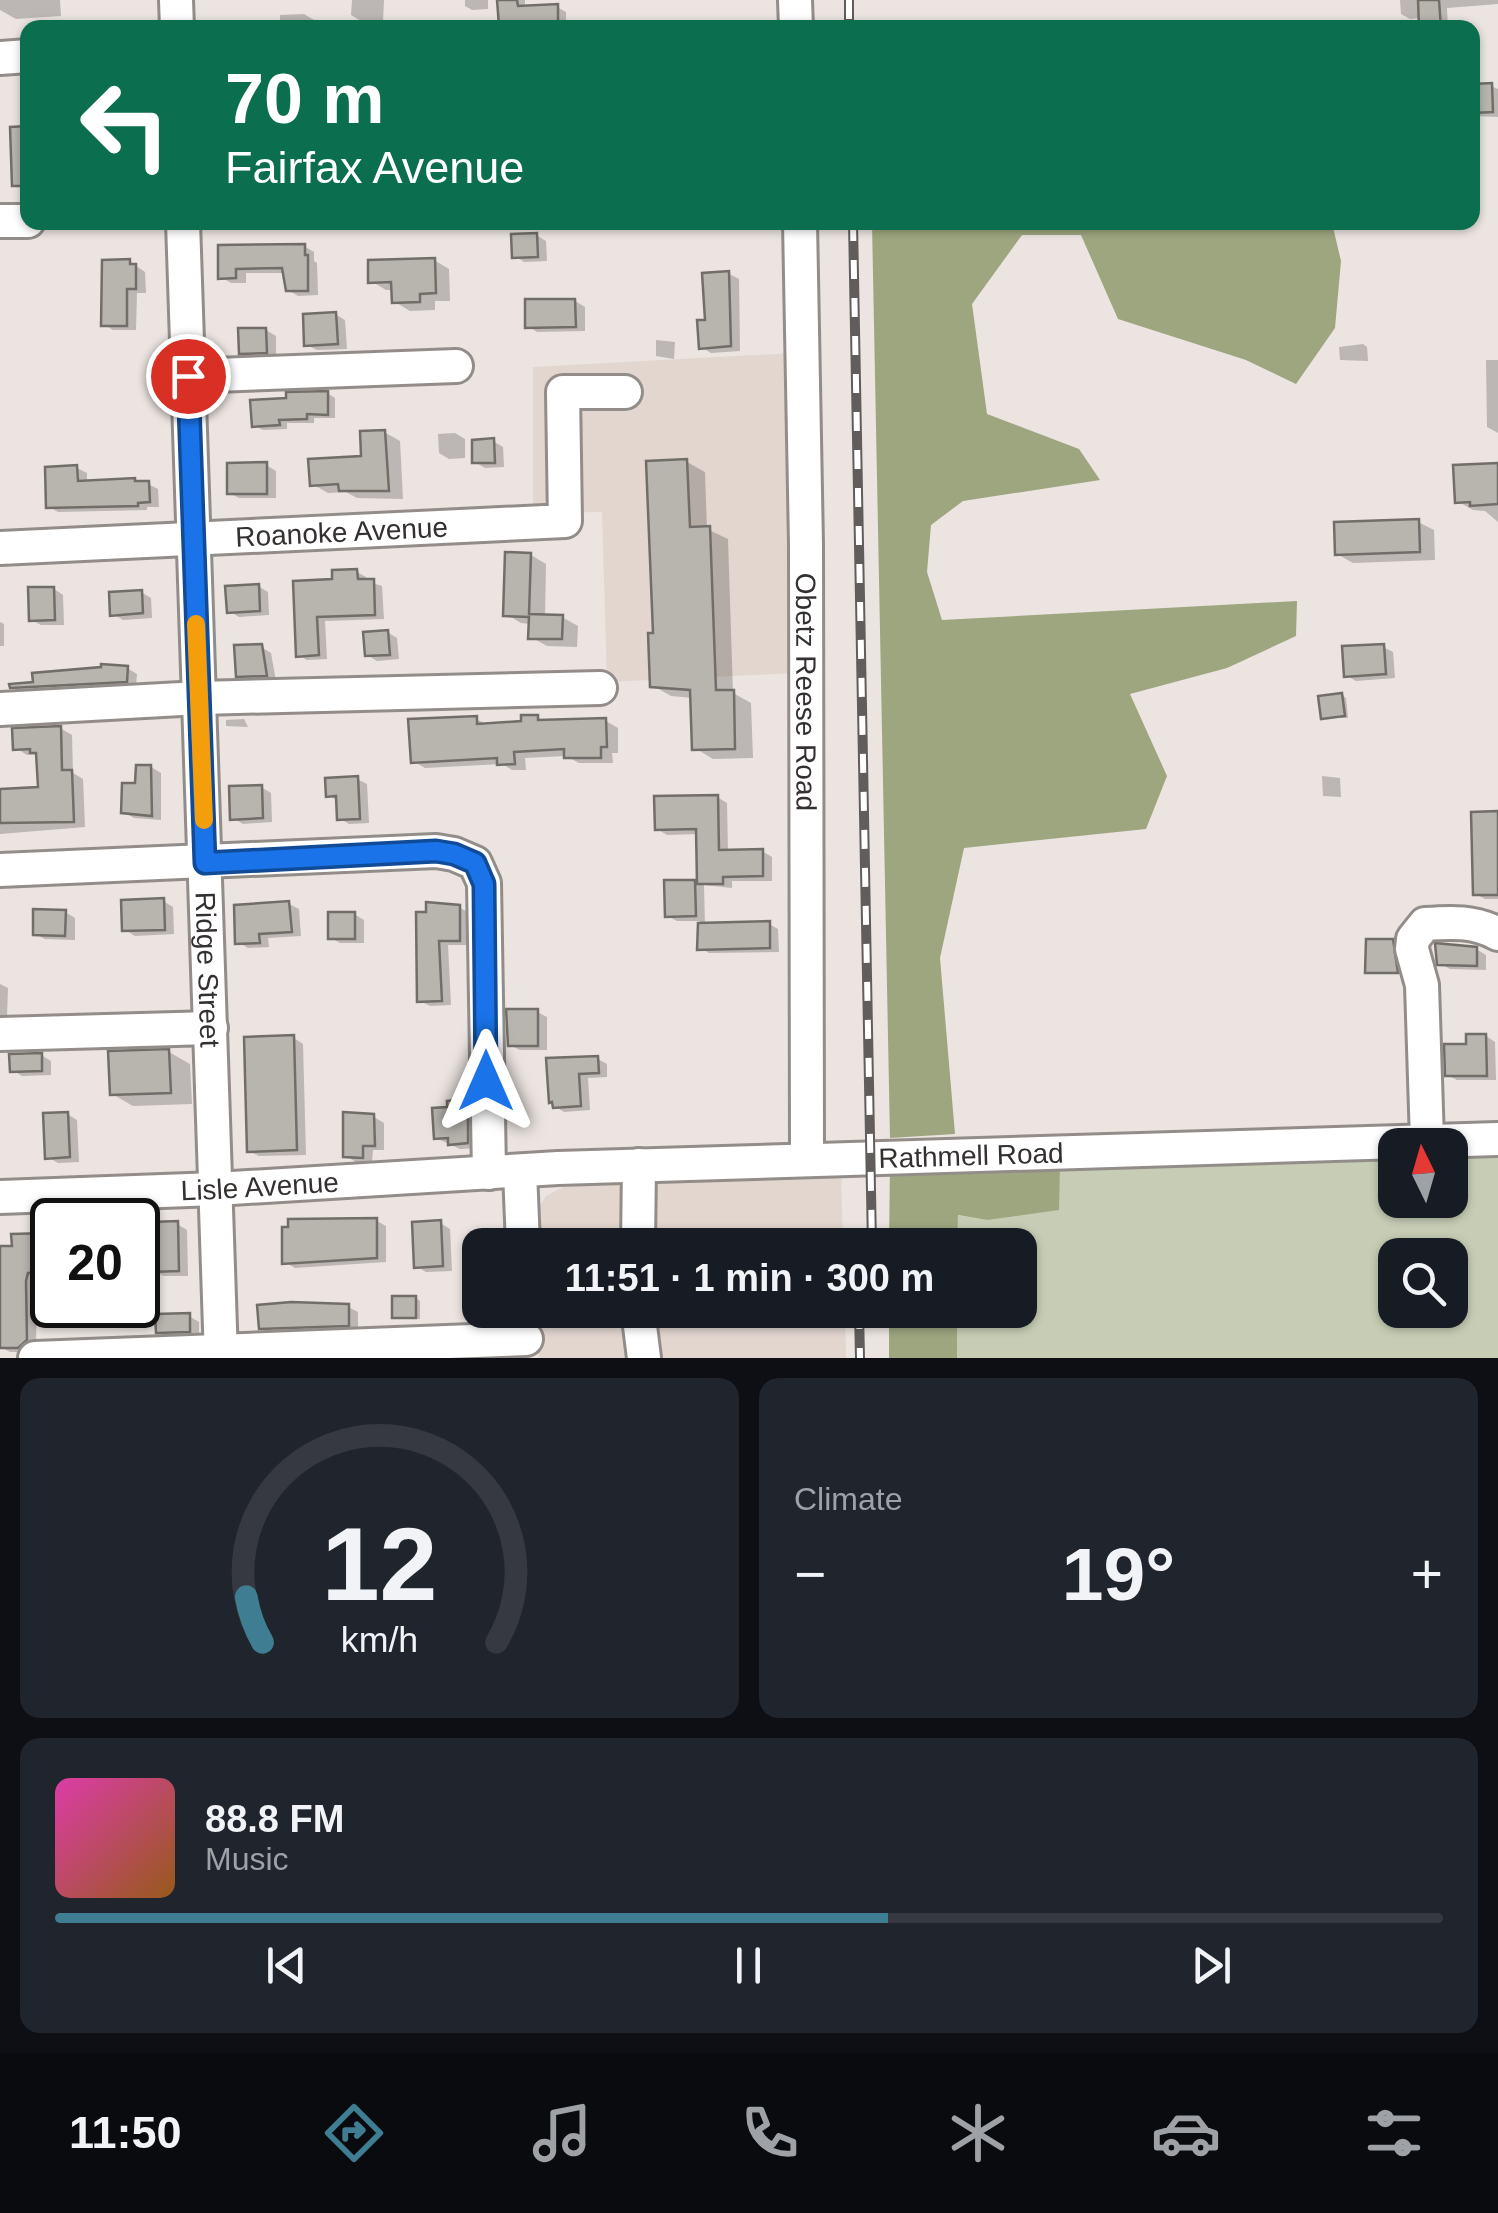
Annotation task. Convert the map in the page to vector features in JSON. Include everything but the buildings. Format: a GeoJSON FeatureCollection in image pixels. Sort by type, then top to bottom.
{"type":"FeatureCollection","features":[{"type":"Feature","properties":{"kind":"street","name":"Ridge Street"},"geometry":{"type":"LineString","coordinates":[[183,230],[221,1354]]}},
{"type":"Feature","properties":{"kind":"street","name":"Obetz Reese Road"},"geometry":{"type":"LineString","coordinates":[[800,230],[806,544],[808,1160]]}},
{"type":"Feature","properties":{"kind":"street"},"geometry":{"type":"LineString","coordinates":[[188,376],[456,366]]}},
{"type":"Feature","properties":{"kind":"street","name":"Roanoke Avenue"},"geometry":{"type":"LineString","coordinates":[[0,548],[565,520],[563,392],[625,392]]}},
{"type":"Feature","properties":{"kind":"street"},"geometry":{"type":"LineString","coordinates":[[0,709],[199,698],[600,688]]}},
{"type":"Feature","properties":{"kind":"street"},"geometry":{"type":"LineString","coordinates":[[0,870],[436,851],[475,863],[484,884],[504,1172],[519,1228]]}},
{"type":"Feature","properties":{"kind":"street"},"geometry":{"type":"LineString","coordinates":[[1427,1128],[1422,985],[1412,959],[1413,939],[1426,924],[1480,924],[1498,934]]}},
{"type":"Feature","properties":{"kind":"street"},"geometry":{"type":"LineString","coordinates":[[0,1034],[210,1028]]}},
{"type":"Feature","properties":{"kind":"street","name":"Rathmell Road"},"geometry":{"type":"LineString","coordinates":[[1468,1140],[1498,1139]]}},
{"type":"Feature","properties":{"kind":"street","name":"Rathmell Road"},"geometry":{"type":"LineString","coordinates":[[504,1172],[1378,1143]]}},
{"type":"Feature","properties":{"kind":"street"},"geometry":{"type":"LineString","coordinates":[[638,1228],[639,1166]]}},
{"type":"Feature","properties":{"kind":"street","name":"Lisle Avenue"},"geometry":{"type":"LineString","coordinates":[[0,1197],[504,1172]]}},
{"type":"Feature","properties":{"kind":"street"},"geometry":{"type":"LineString","coordinates":[[640,1328],[644,1358]]}},
{"type":"Feature","properties":{"kind":"street"},"geometry":{"type":"LineString","coordinates":[[36,1358],[221,1354],[526,1336]]}},
{"type":"Feature","properties":{"kind":"shaded area"},"geometry":{"type":"Polygon","coordinates":[[[793,353],[795,673],[607,682],[602,512],[533,513],[533,367],[793,353]]]}},
{"type":"Feature","properties":{"kind":"shaded area"},"geometry":{"type":"Polygon","coordinates":[[[841,1169],[843,1228],[534,1228],[534,1215],[546,1196],[578,1179],[841,1169]]]}},
{"type":"Feature","properties":{"kind":"shaded area"},"geometry":{"type":"Polygon","coordinates":[[[538,1328],[845,1328],[846,1358],[539,1358],[538,1328]]]}},
{"type":"Feature","properties":{"kind":"green space"},"geometry":{"type":"Polygon","coordinates":[[[872,230],[1334,230],[1341,261],[1335,328],[1296,384],[1246,360],[1118,319],[1081,235],[1022,235],[972,304],[987,414],[1079,449],[1100,480],[963,501],[931,525],[927,572],[942,620],[1297,601],[1296,636],[1227,668],[1130,694],[1167,776],[1146,829],[964,848],[940,958],[955,1134],[890,1138],[872,230]]]}},
{"type":"Feature","properties":{"kind":"green space"},"geometry":{"type":"Polygon","coordinates":[[[1498,1152],[1498,1358],[957,1358],[957,1328],[1037,1328],[1037,1228],[957,1228],[957,1215],[987,1220],[1060,1164],[1378,1155],[1378,1218],[1468,1218],[1468,1153],[1498,1152]]]}},
{"type":"Feature","properties":{"kind":"green space"},"geometry":{"type":"Polygon","coordinates":[[[1060,1164],[1059,1210],[987,1220],[958,1215],[958,1228],[889,1228],[890,1167],[1060,1164]]]}},
{"type":"Feature","properties":{"kind":"green space"},"geometry":{"type":"Polygon","coordinates":[[[889,1328],[957,1328],[957,1358],[889,1358],[889,1328]]]}},
{"type":"Feature","properties":{"kind":"railway"},"geometry":{"type":"LineString","coordinates":[[849,0],[849,20]]}},
{"type":"Feature","properties":{"kind":"railway"},"geometry":{"type":"LineString","coordinates":[[853,230],[872,1228]]}},
{"type":"Feature","properties":{"kind":"railway"},"geometry":{"type":"LineString","coordinates":[[859,1328],[860,1358]]}},
{"type":"Feature","properties":{"kind":"slow traffic"},"geometry":{"type":"LineString","coordinates":[[196,624],[204,820]]}},
{"type":"Feature","properties":{"kind":"route"},"geometry":{"type":"LineString","coordinates":[[188,376],[205,863],[436,851],[475,863],[484,884],[486,1081]]}}]}
